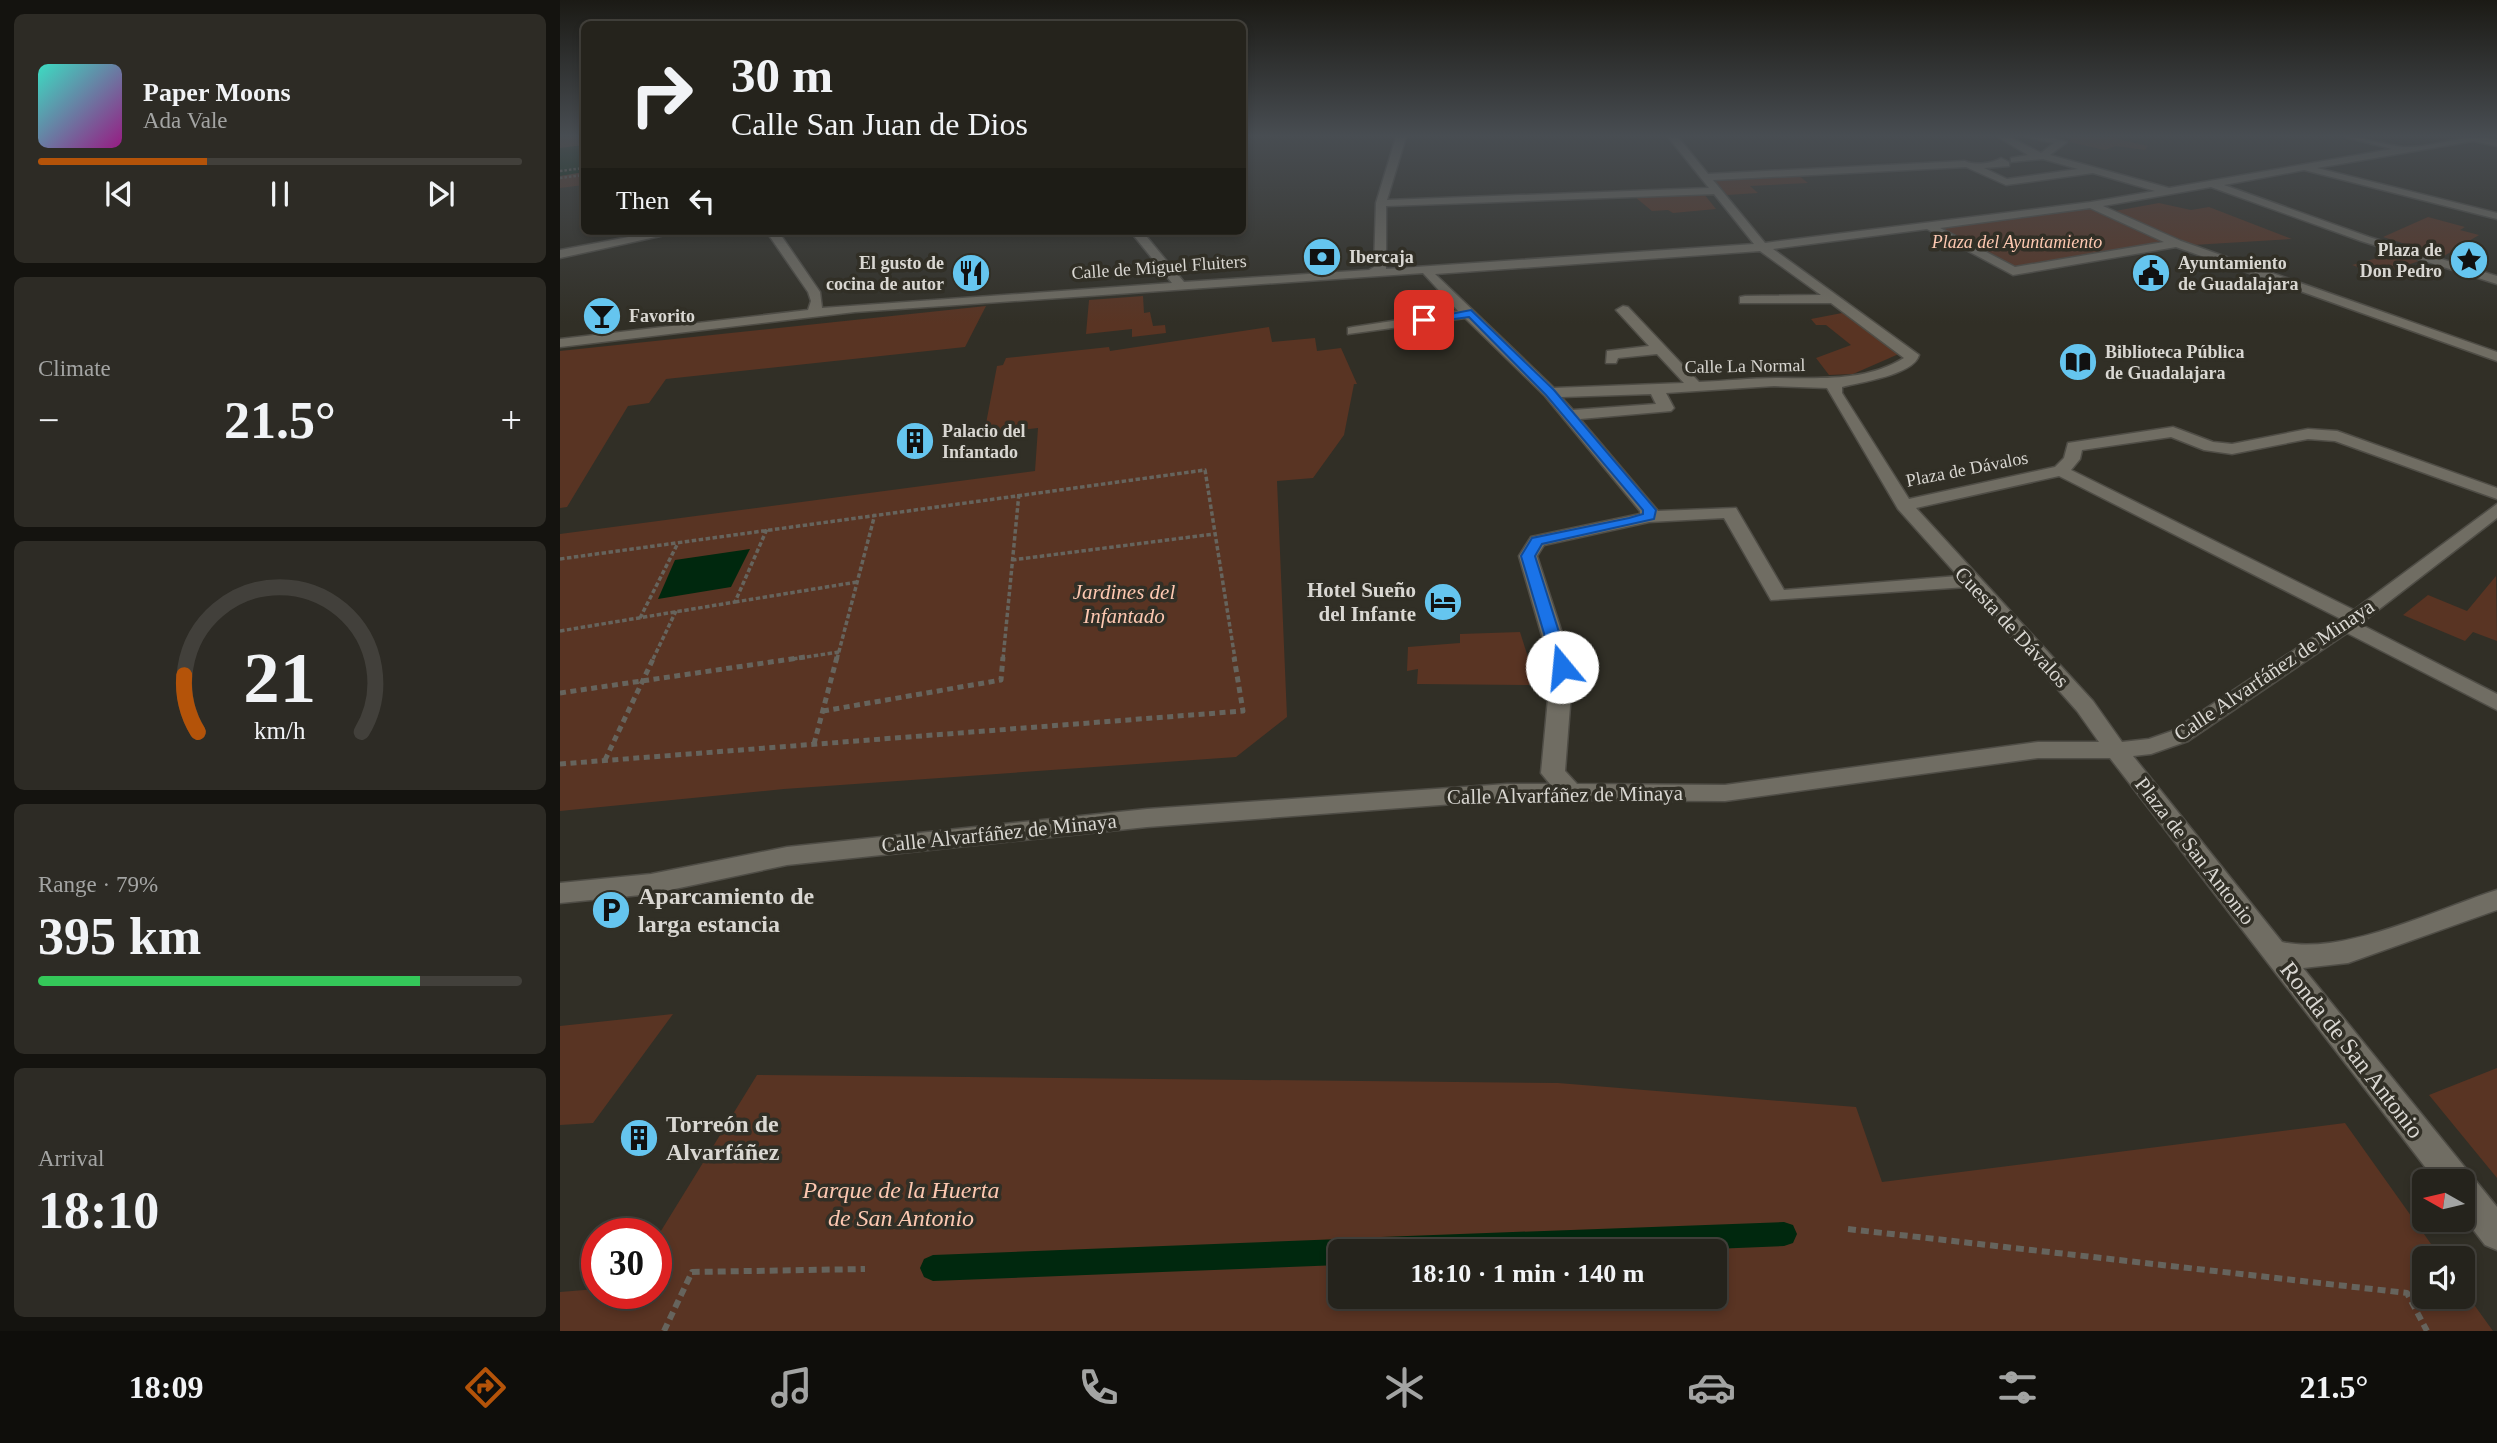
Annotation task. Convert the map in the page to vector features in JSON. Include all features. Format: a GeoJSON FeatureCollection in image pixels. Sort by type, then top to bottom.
{"type":"FeatureCollection","features":[{"type":"Feature","properties":{"kind":"street"},"geometry":{"type":"LineString","coordinates":[[1374,272],[1380,268],[1382,199]]}},
{"type":"Feature","properties":{"kind":"street"},"geometry":{"type":"LineString","coordinates":[[1381,203],[1489,199]]}},
{"type":"Feature","properties":{"kind":"street"},"geometry":{"type":"LineString","coordinates":[[1722,199],[1762,247],[1912,355],[1911,360],[1898,368],[1834,384]]}},
{"type":"Feature","properties":{"kind":"street"},"geometry":{"type":"LineString","coordinates":[[2038,199],[2058,209]]}},
{"type":"Feature","properties":{"kind":"street","name":"Calle de Miguel Fluiters"},"geometry":{"type":"LineString","coordinates":[[560,343],[814,312],[1762,247],[2127,199]]}},
{"type":"Feature","properties":{"kind":"street"},"geometry":{"type":"LineString","coordinates":[[2255,199],[2365,239],[2497,280]]}},
{"type":"Feature","properties":{"kind":"street"},"geometry":{"type":"LineString","coordinates":[[2429,199],[2497,216]]}},
{"type":"Feature","properties":{"kind":"street"},"geometry":{"type":"LineString","coordinates":[[2091,205],[2176,243],[2497,357]]}},
{"type":"Feature","properties":{"kind":"street"},"geometry":{"type":"LineString","coordinates":[[1927,225],[2012,271],[2176,243]]}},
{"type":"Feature","properties":{"kind":"street"},"geometry":{"type":"LineString","coordinates":[[560,254],[657,235]]}},
{"type":"Feature","properties":{"kind":"street"},"geometry":{"type":"LineString","coordinates":[[775,235],[814,292],[817,301],[814,312]]}},
{"type":"Feature","properties":{"kind":"street"},"geometry":{"type":"LineString","coordinates":[[1139,235],[1180,285]]}},
{"type":"Feature","properties":{"kind":"street"},"geometry":{"type":"LineString","coordinates":[[1431,268],[1429,275],[1471,313],[1550,393],[1649,510],[1649,517]]}},
{"type":"Feature","properties":{"kind":"street"},"geometry":{"type":"LineString","coordinates":[[1745,300],[1833,299]]}},
{"type":"Feature","properties":{"kind":"street"},"geometry":{"type":"LineString","coordinates":[[1623,310],[1693,384]]}},
{"type":"Feature","properties":{"kind":"street"},"geometry":{"type":"LineString","coordinates":[[1353,331],[1471,313]]}},
{"type":"Feature","properties":{"kind":"street"},"geometry":{"type":"LineString","coordinates":[[1611,360],[1612,354],[1661,349]]}},
{"type":"Feature","properties":{"kind":"street","name":"Calle La Normal"},"geometry":{"type":"LineString","coordinates":[[1550,393],[1656,389],[1693,384],[1834,384]]}},
{"type":"Feature","properties":{"kind":"street","name":"Plaza de Dávalos"},"geometry":{"type":"LineString","coordinates":[[1834,384],[1835,393],[1904,505],[2061,471],[2072,458],[2074,446],[2173,432],[2210,447],[2232,449],[2308,433],[2337,436],[2497,494]]}},
{"type":"Feature","properties":{"kind":"street"},"geometry":{"type":"LineString","coordinates":[[1567,415],[1666,408],[1656,389]]}},
{"type":"Feature","properties":{"kind":"street"},"geometry":{"type":"LineString","coordinates":[[2061,471],[2351,622],[2497,703]]}},
{"type":"Feature","properties":{"kind":"street","name":"Cuesta de Dávalos"},"geometry":{"type":"LineString","coordinates":[[1904,505],[1969,581],[2085,706],[2118,750]]}},
{"type":"Feature","properties":{"kind":"street","name":"Calle Alvarfáñez de Minaya"},"geometry":{"type":"LineString","coordinates":[[560,892],[650,884],[787,856],[1147,818],[1569,790],[1725,793],[2038,750],[2118,750],[2151,746],[2180,736],[2351,622],[2497,509]]}},
{"type":"Feature","properties":{"kind":"street"},"geometry":{"type":"LineString","coordinates":[[1569,790],[1553,773],[1562,667],[1528,556],[1537,541],[1649,517],[1730,513],[1778,596],[1969,581]]}},
{"type":"Feature","properties":{"kind":"street","name":"Plaza de San Antonio"},"geometry":{"type":"LineString","coordinates":[[2118,750],[2137,779],[2274,951]]}},
{"type":"Feature","properties":{"kind":"street"},"geometry":{"type":"LineString","coordinates":[[2274,951],[2299,957],[2348,952],[2497,900]]}},
{"type":"Feature","properties":{"kind":"street","name":"Ronda de San Antonio"},"geometry":{"type":"LineString","coordinates":[[2274,951],[2447,1169]]}},
{"type":"Feature","properties":{"kind":"street"},"geometry":{"type":"LineString","coordinates":[[2475,1205],[2497,1233]]}},
{"type":"Feature","properties":{"kind":"path"},"geometry":{"type":"LineString","coordinates":[[560,559],[1018,493],[1205,470],[1243,711],[560,764]]}},
{"type":"Feature","properties":{"kind":"path"},"geometry":{"type":"LineString","coordinates":[[823,711],[1002,680],[1018,493]]}},
{"type":"Feature","properties":{"kind":"path"},"geometry":{"type":"LineString","coordinates":[[814,744],[876,514]]}},
{"type":"Feature","properties":{"kind":"path"},"geometry":{"type":"LineString","coordinates":[[734,602],[767,529]]}},
{"type":"Feature","properties":{"kind":"path"},"geometry":{"type":"LineString","coordinates":[[1012,560],[1214,534]]}},
{"type":"Feature","properties":{"kind":"path"},"geometry":{"type":"LineString","coordinates":[[640,618],[679,542]]}},
{"type":"Feature","properties":{"kind":"path"},"geometry":{"type":"LineString","coordinates":[[560,631],[857,582]]}},
{"type":"Feature","properties":{"kind":"path"},"geometry":{"type":"LineString","coordinates":[[605,761],[676,611]]}},
{"type":"Feature","properties":{"kind":"path"},"geometry":{"type":"LineString","coordinates":[[560,693],[839,652]]}},
{"type":"Feature","properties":{"kind":"path"},"geometry":{"type":"LineString","coordinates":[[1848,1229],[2407,1293],[2427,1331]]}},
{"type":"Feature","properties":{"kind":"path"},"geometry":{"type":"LineString","coordinates":[[664,1331],[692,1272],[865,1269]]}},
{"type":"Feature","properties":{"kind":"green space"},"geometry":{"type":"Polygon","coordinates":[[[1638,199],[1708,199],[1716,209],[1673,213],[1668,210],[1652,211],[1638,199]]]}},
{"type":"Feature","properties":{"kind":"green space"},"geometry":{"type":"Polygon","coordinates":[[[2159,203],[2191,210],[2209,207],[2292,239],[2193,245],[2115,211],[2159,203]]]}},
{"type":"Feature","properties":{"kind":"green space","name":"Plaza del Ayuntamiento"},"geometry":{"type":"Polygon","coordinates":[[[2091,205],[2177,243],[2013,271],[1927,225],[2091,205]]]}},
{"type":"Feature","properties":{"kind":"green space"},"geometry":{"type":"Polygon","coordinates":[[[2428,217],[2465,227],[2460,230],[2479,235],[2444,256],[2383,237],[2428,217]]]}},
{"type":"Feature","properties":{"kind":"green space"},"geometry":{"type":"Polygon","coordinates":[[[2395,253],[2419,261],[2379,275],[2352,265],[2395,253]]]}},
{"type":"Feature","properties":{"kind":"green space"},"geometry":{"type":"Polygon","coordinates":[[[1143,296],[1144,313],[1150,312],[1153,326],[1165,325],[1166,333],[1132,337],[1132,329],[1086,334],[1089,300],[1143,296]]]}},
{"type":"Feature","properties":{"kind":"green space"},"geometry":{"type":"Polygon","coordinates":[[[986,306],[965,347],[666,379],[649,403],[628,406],[567,507],[560,508],[560,351],[986,306]]]}},
{"type":"Feature","properties":{"kind":"green space"},"geometry":{"type":"Polygon","coordinates":[[[1842,313],[1901,353],[1853,374],[1829,375],[1816,358],[1851,345],[1826,325],[1816,325],[1811,319],[1842,313]]]}},
{"type":"Feature","properties":{"kind":"green space","name":"Jardines del Infantado"},"geometry":{"type":"Polygon","coordinates":[[[1269,327],[1272,342],[1315,338],[1317,351],[1341,348],[1357,384],[1354,384],[1344,435],[1313,478],[1277,481],[1287,717],[1236,757],[784,789],[560,811],[560,534],[1035,471],[1038,428],[984,434],[997,366],[1003,365],[1006,358],[1109,347],[1110,351],[1269,327]]]}},
{"type":"Feature","properties":{"kind":"green space"},"geometry":{"type":"Polygon","coordinates":[[[2496,576],[2497,641],[2473,632],[2465,641],[2403,615],[2428,595],[2467,611],[2496,576]]]}},
{"type":"Feature","properties":{"kind":"green space"},"geometry":{"type":"Polygon","coordinates":[[[1520,632],[1533,673],[1529,685],[1417,684],[1418,669],[1407,671],[1408,647],[1460,643],[1460,634],[1520,632]]]}},
{"type":"Feature","properties":{"kind":"green space"},"geometry":{"type":"Polygon","coordinates":[[[673,1014],[593,1123],[560,1125],[560,1026],[673,1014]]]}},
{"type":"Feature","properties":{"kind":"green space"},"geometry":{"type":"Polygon","coordinates":[[[2497,1068],[2497,1178],[2429,1095],[2497,1068]]]}},
{"type":"Feature","properties":{"kind":"green space","name":"Parque de la Huerta de San Antonio"},"geometry":{"type":"Polygon","coordinates":[[[757,1075],[1558,1083],[1856,1107],[1882,1182],[2345,1123],[2412,1217],[2412,1232],[2423,1232],[2432,1246],[2412,1246],[2412,1309],[2475,1309],[2475,1306],[2493,1331],[560,1331],[560,1292],[581,1290],[581,1309],[672,1309],[672,1218],[669,1218],[757,1075]]]}},
{"type":"Feature","properties":{"kind":"shaded area"},"geometry":{"type":"Polygon","coordinates":[[[750,549],[731,587],[658,599],[675,560],[750,549]]]}},
{"type":"Feature","properties":{"kind":"waterway"},"geometry":{"type":"LineString","coordinates":[[1658,1239],[1784,1234]]}},
{"type":"Feature","properties":{"kind":"waterway"},"geometry":{"type":"LineString","coordinates":[[933,1268],[1328,1252]]}},
{"type":"Feature","properties":{"kind":"place","name":"Ibercaja"},"geometry":{"type":"Point","coordinates":[1322,257]}},
{"type":"Feature","properties":{"kind":"place","name":"Plaza de Don Pedro"},"geometry":{"type":"Point","coordinates":[2469,260]}},
{"type":"Feature","properties":{"kind":"place","name":"El gusto de cocina de autor"},"geometry":{"type":"Point","coordinates":[971,273]}},
{"type":"Feature","properties":{"kind":"place","name":"Ayuntamiento de Guadalajara"},"geometry":{"type":"Point","coordinates":[2151,273]}},
{"type":"Feature","properties":{"kind":"place","name":"Favorito"},"geometry":{"type":"Point","coordinates":[602,316]}},
{"type":"Feature","properties":{"kind":"place","name":"Biblioteca Pública de Guadalajara"},"geometry":{"type":"Point","coordinates":[2078,362]}},
{"type":"Feature","properties":{"kind":"place","name":"Palacio del Infantado"},"geometry":{"type":"Point","coordinates":[915,441]}},
{"type":"Feature","properties":{"kind":"place","name":"Hotel Sueño del Infante"},"geometry":{"type":"Point","coordinates":[1443,602]}},
{"type":"Feature","properties":{"kind":"place","name":"Aparcamiento de larga estancia"},"geometry":{"type":"Point","coordinates":[611,910]}},
{"type":"Feature","properties":{"kind":"place","name":"Torreón de Alvarfáñez"},"geometry":{"type":"Point","coordinates":[639,1138]}},
{"type":"Feature","properties":{"kind":"route"},"geometry":{"type":"LineString","coordinates":[[1424,320],[1471,313],[1550,393],[1649,510],[1649,517],[1632,522],[1537,541],[1528,556],[1562,667]]}}]}
